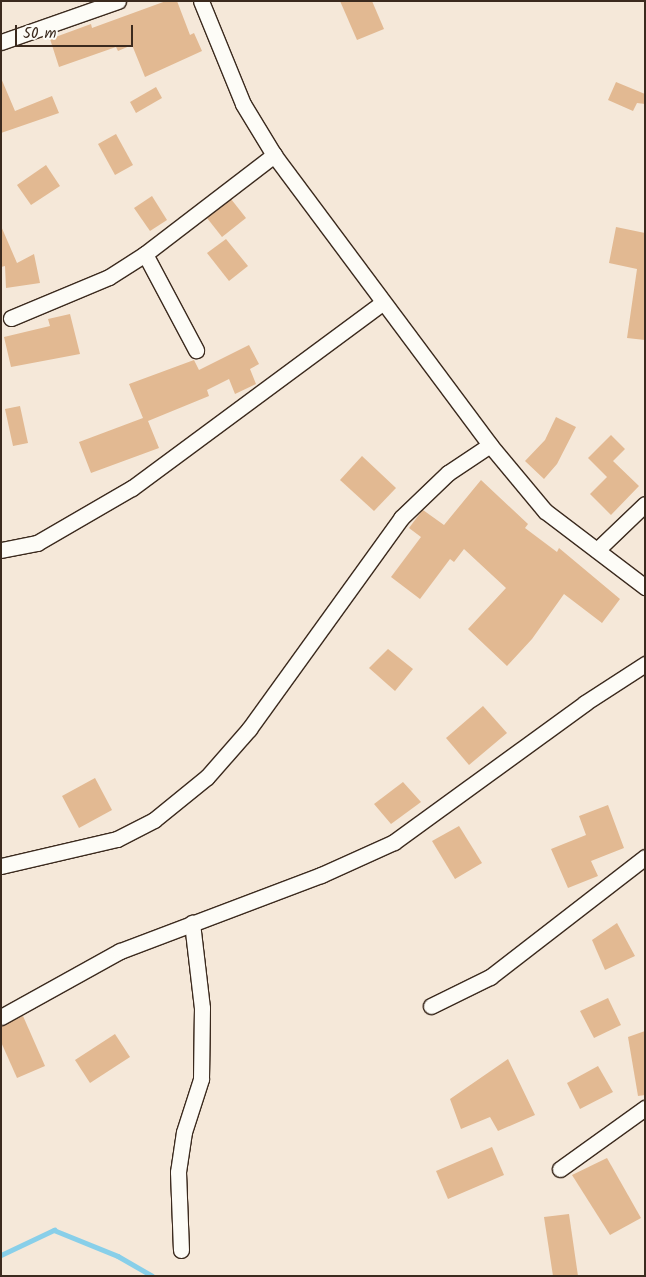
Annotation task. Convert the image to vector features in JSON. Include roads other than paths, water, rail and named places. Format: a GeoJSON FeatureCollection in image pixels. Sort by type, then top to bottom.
{"type":"FeatureCollection","features":[{"type":"Feature","properties":{"kind":"street"},"geometry":{"type":"LineString","coordinates":[[1,42],[118,1]]}},
{"type":"Feature","properties":{"kind":"street"},"geometry":{"type":"LineString","coordinates":[[200,1],[243,104],[274,155],[490,445],[545,512],[645,587]]}},
{"type":"Feature","properties":{"kind":"street"},"geometry":{"type":"LineString","coordinates":[[11,318],[79,292],[144,254],[274,155]]}},
{"type":"Feature","properties":{"kind":"street"},"geometry":{"type":"LineString","coordinates":[[144,254],[196,350]]}},
{"type":"Feature","properties":{"kind":"street"},"geometry":{"type":"LineString","coordinates":[[1,550],[37,543],[132,488],[384,302]]}},
{"type":"Feature","properties":{"kind":"street"},"geometry":{"type":"LineString","coordinates":[[1,866],[117,839],[154,820],[207,777],[249,729],[401,518],[448,473],[490,445]]}},
{"type":"Feature","properties":{"kind":"street"},"geometry":{"type":"LineString","coordinates":[[597,550],[645,504]]}},
{"type":"Feature","properties":{"kind":"street"},"geometry":{"type":"LineString","coordinates":[[1,1017],[120,951],[321,875],[394,842],[585,704],[645,664]]}},
{"type":"Feature","properties":{"kind":"street"},"geometry":{"type":"LineString","coordinates":[[432,1006],[490,977],[645,857]]}},
{"type":"Feature","properties":{"kind":"street"},"geometry":{"type":"LineString","coordinates":[[181,1250],[178,1172],[184,1132],[201,1079],[202,1008],[192,923]]}},
{"type":"Feature","properties":{"kind":"street"},"geometry":{"type":"LineString","coordinates":[[560,1169],[622,1121],[645,1108]]}},
{"type":"Feature","properties":{"kind":"waterway"},"geometry":{"type":"LineString","coordinates":[[1,1255],[54,1230],[118,1256],[152,1276]]}}]}
